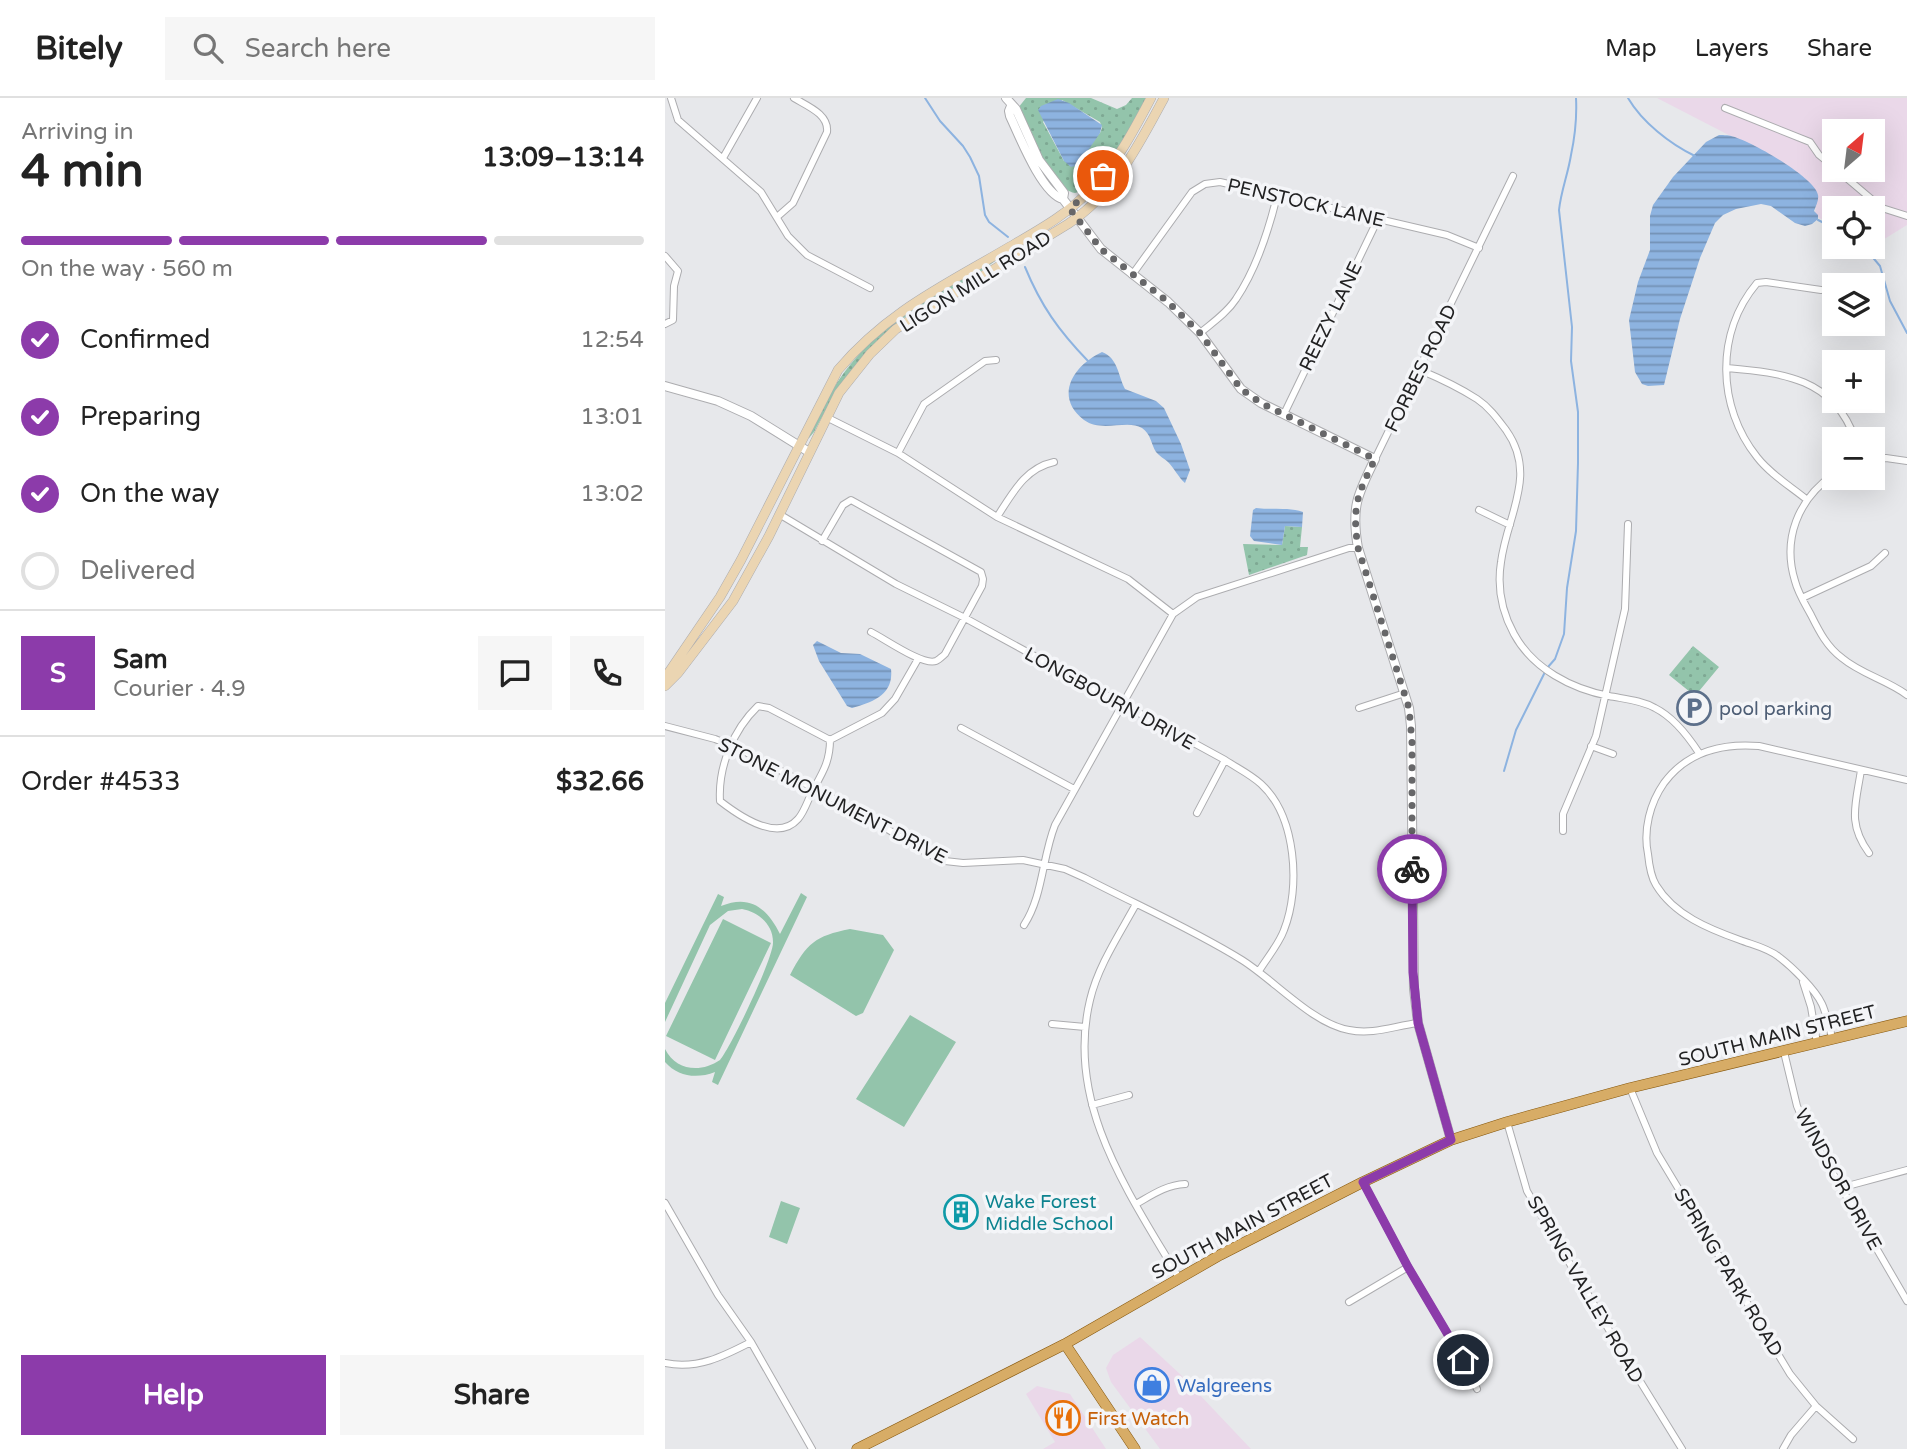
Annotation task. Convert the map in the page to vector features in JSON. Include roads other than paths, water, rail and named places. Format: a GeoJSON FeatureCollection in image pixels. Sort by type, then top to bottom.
{"type":"FeatureCollection","features":[{"type":"Feature","properties":{"kind":"main road","name":"LIGON MILL ROAD"},"geometry":{"type":"LineString","coordinates":[[665,678],[726,587],[838,370],[881,326],[915,301],[1073,213],[1114,163],[1151,98]]}},
{"type":"Feature","properties":{"kind":"main road","name":"LIGON MILL ROAD"},"geometry":{"type":"LineString","coordinates":[[665,686],[733,601],[839,393],[870,354],[896,329],[1106,191],[1125,168],[1164,98]]}},
{"type":"Feature","properties":{"kind":"main road","name":"SOUTH MAIN STREET"},"geometry":{"type":"LineString","coordinates":[[857,1449],[1065,1344],[1179,1278],[1363,1182],[1451,1140],[1630,1088],[1907,1021]]}},
{"type":"Feature","properties":{"kind":"main road"},"geometry":{"type":"LineString","coordinates":[[1065,1344],[1135,1449]]}},
{"type":"Feature","properties":{"kind":"street"},"geometry":{"type":"LineString","coordinates":[[671,98],[678,120],[761,192],[788,236],[807,255],[870,288]]}},
{"type":"Feature","properties":{"kind":"street"},"geometry":{"type":"LineString","coordinates":[[723,158],[757,98]]}},
{"type":"Feature","properties":{"kind":"street"},"geometry":{"type":"LineString","coordinates":[[777,217],[793,203],[827,132],[821,115],[794,98]]}},
{"type":"Feature","properties":{"kind":"street"},"geometry":{"type":"LineString","coordinates":[[1009,102],[1010,116],[1027,154],[1057,198],[1063,199],[1101,249],[1168,302],[1200,333],[1241,389],[1261,403],[1375,459]]}},
{"type":"Feature","properties":{"kind":"street"},"geometry":{"type":"LineString","coordinates":[[1725,108],[1811,142],[1822,158]]}},
{"type":"Feature","properties":{"kind":"street","name":"FORBES ROAD"},"geometry":{"type":"LineString","coordinates":[[1451,1140],[1418,1023],[1412,956],[1411,726],[1405,693],[1358,548],[1354,524],[1355,507],[1361,487],[1513,176]]}},
{"type":"Feature","properties":{"kind":"street","name":"PENSTOCK LANE"},"geometry":{"type":"LineString","coordinates":[[1132,275],[1192,192],[1205,184],[1220,182],[1447,235],[1479,248]]}},
{"type":"Feature","properties":{"kind":"street"},"geometry":{"type":"LineString","coordinates":[[1851,182],[1882,208],[1907,216]]}},
{"type":"Feature","properties":{"kind":"street"},"geometry":{"type":"LineString","coordinates":[[1200,333],[1237,298],[1267,235],[1277,196]]}},
{"type":"Feature","properties":{"kind":"street","name":"REEZY LANE"},"geometry":{"type":"LineString","coordinates":[[1284,414],[1378,219]]}},
{"type":"Feature","properties":{"kind":"street"},"geometry":{"type":"LineString","coordinates":[[665,256],[678,271],[674,286],[673,320],[665,324]]}},
{"type":"Feature","properties":{"kind":"street"},"geometry":{"type":"LineString","coordinates":[[1806,499],[1766,466],[1748,444],[1729,401],[1726,356],[1731,332],[1746,300],[1758,284],[1766,282],[1821,290]]}},
{"type":"Feature","properties":{"kind":"street"},"geometry":{"type":"LineString","coordinates":[[898,453],[925,404],[985,361],[996,360]]}},
{"type":"Feature","properties":{"kind":"street"},"geometry":{"type":"LineString","coordinates":[[1727,368],[1783,374],[1806,383],[1839,408],[1850,427]]}},
{"type":"Feature","properties":{"kind":"street"},"geometry":{"type":"LineString","coordinates":[[1420,370],[1476,399],[1494,414],[1511,438],[1520,461],[1521,481],[1501,561],[1500,586],[1503,610],[1515,636],[1549,672],[1575,687],[1657,708],[1689,738],[1699,753]]}},
{"type":"Feature","properties":{"kind":"street"},"geometry":{"type":"LineString","coordinates":[[665,386],[718,401],[751,416],[809,452]]}},
{"type":"Feature","properties":{"kind":"street"},"geometry":{"type":"LineString","coordinates":[[827,418],[898,453],[997,517],[1128,579],[1173,614]]}},
{"type":"Feature","properties":{"kind":"street"},"geometry":{"type":"LineString","coordinates":[[1885,460],[1907,461]]}},
{"type":"Feature","properties":{"kind":"street"},"geometry":{"type":"LineString","coordinates":[[997,517],[1018,485],[1031,471],[1040,465],[1054,462]]}},
{"type":"Feature","properties":{"kind":"street"},"geometry":{"type":"LineString","coordinates":[[1822,482],[1806,499],[1797,520],[1790,549],[1795,583],[1821,635],[1836,653],[1907,695]]}},
{"type":"Feature","properties":{"kind":"street"},"geometry":{"type":"LineString","coordinates":[[822,541],[843,505],[851,500],[981,572],[982,586],[945,654],[937,661],[922,662],[871,632]]}},
{"type":"Feature","properties":{"kind":"street"},"geometry":{"type":"LineString","coordinates":[[1479,510],[1510,525]]}},
{"type":"Feature","properties":{"kind":"street","name":"LONGBOURN DRIVE"},"geometry":{"type":"LineString","coordinates":[[779,514],[896,584],[965,618],[1122,704],[1225,761],[1262,785],[1285,817],[1289,834],[1292,897],[1283,933],[1259,971]]}},
{"type":"Feature","properties":{"kind":"street"},"geometry":{"type":"LineString","coordinates":[[1563,831],[1563,814],[1591,746],[1606,695],[1625,609],[1628,524]]}},
{"type":"Feature","properties":{"kind":"street"},"geometry":{"type":"LineString","coordinates":[[1024,925],[1033,911],[1043,863],[1055,825],[1173,614],[1197,597],[1327,555],[1358,548]]}},
{"type":"Feature","properties":{"kind":"street"},"geometry":{"type":"LineString","coordinates":[[1803,598],[1871,566],[1885,553]]}},
{"type":"Feature","properties":{"kind":"street"},"geometry":{"type":"LineString","coordinates":[[830,740],[882,713],[895,699],[918,659]]}},
{"type":"Feature","properties":{"kind":"street"},"geometry":{"type":"LineString","coordinates":[[1359,708],[1405,693]]}},
{"type":"Feature","properties":{"kind":"street"},"geometry":{"type":"LineString","coordinates":[[758,706],[769,708],[830,740],[829,758],[798,820],[792,824],[774,828],[752,822],[720,801],[726,755],[751,712],[758,706]]}},
{"type":"Feature","properties":{"kind":"street","name":"STONE MONUMENT DRIVE"},"geometry":{"type":"LineString","coordinates":[[665,726],[732,745],[815,788],[929,854],[945,860],[963,863],[1023,860],[1043,863],[1085,878],[1259,971],[1331,1025],[1363,1032],[1384,1031],[1418,1023]]}},
{"type":"Feature","properties":{"kind":"street"},"geometry":{"type":"LineString","coordinates":[[961,728],[1074,789]]}},
{"type":"Feature","properties":{"kind":"street"},"geometry":{"type":"LineString","coordinates":[[1833,1040],[1822,1003],[1776,954],[1716,932],[1695,921],[1655,885],[1646,840],[1655,798],[1667,780],[1699,753],[1736,744],[1759,746],[1907,780]]}},
{"type":"Feature","properties":{"kind":"street"},"geometry":{"type":"LineString","coordinates":[[1591,746],[1613,754]]}},
{"type":"Feature","properties":{"kind":"street"},"geometry":{"type":"LineString","coordinates":[[1197,813],[1225,761]]}},
{"type":"Feature","properties":{"kind":"street"},"geometry":{"type":"LineString","coordinates":[[1861,770],[1854,821],[1857,836],[1869,853]]}},
{"type":"Feature","properties":{"kind":"street"},"geometry":{"type":"LineString","coordinates":[[1136,904],[1097,978],[1090,999],[1085,1027],[1087,1083],[1105,1146],[1179,1278]]}},
{"type":"Feature","properties":{"kind":"street"},"geometry":{"type":"LineString","coordinates":[[1803,980],[1818,1044]]}},
{"type":"Feature","properties":{"kind":"street"},"geometry":{"type":"LineString","coordinates":[[1052,1024],[1085,1027]]}},
{"type":"Feature","properties":{"kind":"street","name":"WINDSOR DRIVE"},"geometry":{"type":"LineString","coordinates":[[1784,1052],[1797,1106],[1806,1127],[1907,1301]]}},
{"type":"Feature","properties":{"kind":"street","name":"SPRING PARK ROAD"},"geometry":{"type":"LineString","coordinates":[[1630,1088],[1657,1153],[1790,1374],[1816,1406],[1853,1439]]}},
{"type":"Feature","properties":{"kind":"street"},"geometry":{"type":"LineString","coordinates":[[1092,1105],[1129,1095]]}},
{"type":"Feature","properties":{"kind":"street","name":"SPRING VALLEY ROAD"},"geometry":{"type":"LineString","coordinates":[[1507,1122],[1527,1191],[1653,1405],[1682,1449]]}},
{"type":"Feature","properties":{"kind":"street"},"geometry":{"type":"LineString","coordinates":[[1840,1188],[1907,1170]]}},
{"type":"Feature","properties":{"kind":"street"},"geometry":{"type":"LineString","coordinates":[[1363,1182],[1477,1389]]}},
{"type":"Feature","properties":{"kind":"street"},"geometry":{"type":"LineString","coordinates":[[1136,1204],[1163,1188],[1185,1184]]}},
{"type":"Feature","properties":{"kind":"street"},"geometry":{"type":"LineString","coordinates":[[665,1203],[718,1295],[751,1342],[812,1449]]}},
{"type":"Feature","properties":{"kind":"street"},"geometry":{"type":"LineString","coordinates":[[1349,1302],[1408,1267]]}},
{"type":"Feature","properties":{"kind":"street"},"geometry":{"type":"LineString","coordinates":[[665,1363],[675,1366],[712,1361],[751,1342]]}},
{"type":"Feature","properties":{"kind":"street"},"geometry":{"type":"LineString","coordinates":[[1783,1449],[1791,1435],[1816,1406]]}},
{"type":"Feature","properties":{"kind":"water"},"geometry":{"type":"Polygon","coordinates":[[[1058,99],[1069,103],[1102,125],[1100,133],[1078,165],[1071,167],[1064,161],[1038,110],[1058,99]]]}},
{"type":"Feature","properties":{"kind":"water"},"geometry":{"type":"Polygon","coordinates":[[[1719,135],[1752,144],[1806,179],[1818,195],[1814,211],[1818,219],[1805,226],[1795,223],[1771,206],[1761,204],[1736,209],[1723,215],[1715,223],[1700,258],[1680,319],[1664,385],[1648,386],[1642,384],[1635,372],[1629,320],[1638,282],[1650,250],[1650,216],[1653,205],[1673,177],[1706,142],[1719,135]]]}},
{"type":"Feature","properties":{"kind":"water"},"geometry":{"type":"Polygon","coordinates":[[[1102,352],[1111,358],[1125,389],[1156,401],[1164,408],[1190,470],[1185,483],[1156,452],[1142,428],[1091,424],[1075,411],[1070,401],[1071,382],[1083,365],[1102,352]]]}},
{"type":"Feature","properties":{"kind":"water"},"geometry":{"type":"Polygon","coordinates":[[[1256,508],[1303,512],[1302,527],[1285,526],[1282,545],[1254,541],[1250,536],[1253,510],[1256,508]]]}},
{"type":"Feature","properties":{"kind":"water"},"geometry":{"type":"Polygon","coordinates":[[[817,641],[841,653],[860,654],[891,669],[891,678],[885,691],[867,703],[852,708],[847,706],[819,661],[813,645],[817,641]]]}},
{"type":"Feature","properties":{"kind":"waterway"},"geometry":{"type":"LineString","coordinates":[[925,98],[970,157],[979,176],[985,215],[989,222],[1008,237]]}},
{"type":"Feature","properties":{"kind":"waterway"},"geometry":{"type":"LineString","coordinates":[[1548,667],[1555,659],[1564,634],[1567,588],[1576,531],[1578,412],[1571,361],[1572,327],[1559,210],[1574,141],[1576,98]]}},
{"type":"Feature","properties":{"kind":"waterway"},"geometry":{"type":"LineString","coordinates":[[1628,98],[1657,132],[1695,156]]}},
{"type":"Feature","properties":{"kind":"waterway"},"geometry":{"type":"LineString","coordinates":[[1818,220],[1822,222]]}},
{"type":"Feature","properties":{"kind":"waterway"},"geometry":{"type":"LineString","coordinates":[[1874,259],[1880,266],[1890,301],[1907,333]]}},
{"type":"Feature","properties":{"kind":"waterway"},"geometry":{"type":"LineString","coordinates":[[1025,267],[1052,317],[1088,361]]}},
{"type":"Feature","properties":{"kind":"waterway"},"geometry":{"type":"LineString","coordinates":[[1504,771],[1516,730],[1545,672]]}},
{"type":"Feature","properties":{"kind":"place","name":"pool parking"},"geometry":{"type":"Point","coordinates":[1694,708]}},
{"type":"Feature","properties":{"kind":"place","name":"Wake Forest Middle School"},"geometry":{"type":"Point","coordinates":[961,1212]}},
{"type":"Feature","properties":{"kind":"place","name":"Walgreens"},"geometry":{"type":"Point","coordinates":[1152,1385]}},
{"type":"Feature","properties":{"kind":"place","name":"First Watch"},"geometry":{"type":"Point","coordinates":[1063,1418]}}]}
